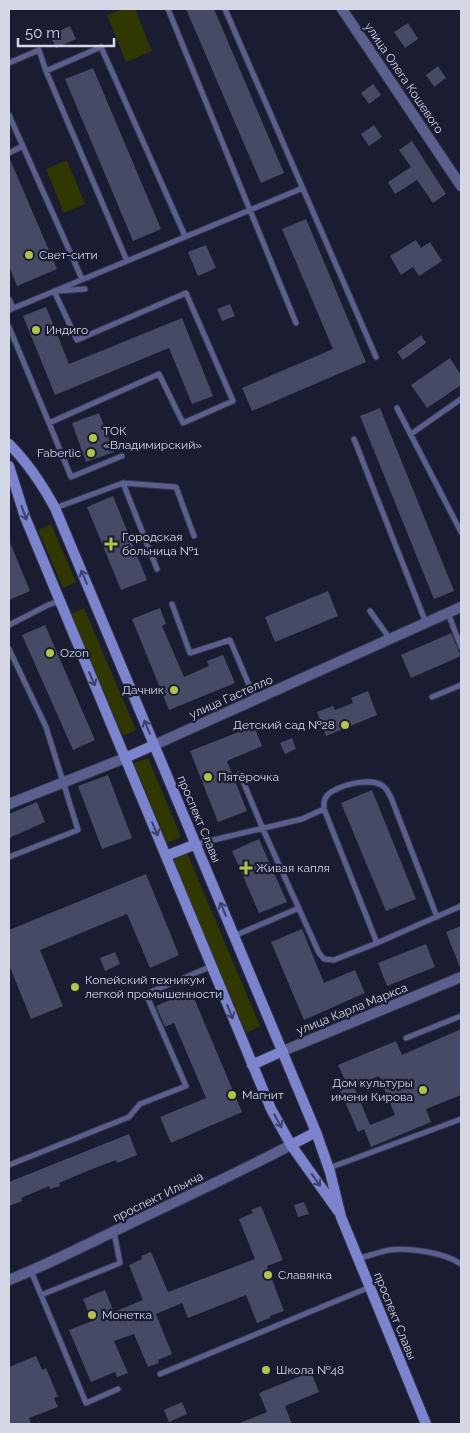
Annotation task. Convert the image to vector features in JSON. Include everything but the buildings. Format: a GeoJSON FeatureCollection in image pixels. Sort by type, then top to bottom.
{"type":"FeatureCollection","features":[{"type":"Feature","properties":{"kind":"main road","name":"проспект Славы"},"geometry":{"type":"LineString","coordinates":[[9,444],[42,483],[55,508],[316,1132],[329,1168],[341,1217],[426,1424]]}},
{"type":"Feature","properties":{"kind":"main road","name":"проспект Славы"},"geometry":{"type":"LineString","coordinates":[[9,466],[25,517],[271,1109],[291,1144],[341,1217]]}},
{"type":"Feature","properties":{"kind":"main road","name":"улица Гастелло"},"geometry":{"type":"LineString","coordinates":[[125,758],[154,745]]}},
{"type":"Feature","properties":{"kind":"main road"},"geometry":{"type":"LineString","coordinates":[[166,856],[196,844]]}},
{"type":"Feature","properties":{"kind":"main road","name":"улица Карла Маркса"},"geometry":{"type":"LineString","coordinates":[[252,1065],[283,1051]]}},
{"type":"Feature","properties":{"kind":"main road","name":"проспект Ильича"},"geometry":{"type":"LineString","coordinates":[[291,1144],[316,1132]]}},
{"type":"Feature","properties":{"kind":"street","name":"улица Олега Кошевого"},"geometry":{"type":"LineString","coordinates":[[342,9],[461,186]]}},
{"type":"Feature","properties":{"kind":"street","name":"улица Гастелло"},"geometry":{"type":"LineString","coordinates":[[154,745],[461,607]]}},
{"type":"Feature","properties":{"kind":"street","name":"улица Гастелло"},"geometry":{"type":"LineString","coordinates":[[9,804],[125,758]]}},
{"type":"Feature","properties":{"kind":"street","name":"улица Карла Маркса"},"geometry":{"type":"LineString","coordinates":[[283,1051],[461,977]]}},
{"type":"Feature","properties":{"kind":"street","name":"проспект Ильича"},"geometry":{"type":"LineString","coordinates":[[9,1280],[114,1232],[291,1144]]}},
{"type":"Feature","properties":{"kind":"lane"},"geometry":{"type":"LineString","coordinates":[[168,9],[296,323]]}},
{"type":"Feature","properties":{"kind":"lane"},"geometry":{"type":"LineString","coordinates":[[225,9],[376,357]]}},
{"type":"Feature","properties":{"kind":"lane"},"geometry":{"type":"LineString","coordinates":[[46,71],[101,47],[185,236]]}},
{"type":"Feature","properties":{"kind":"lane"},"geometry":{"type":"LineString","coordinates":[[9,63],[39,50],[46,71],[127,261]]}},
{"type":"Feature","properties":{"kind":"lane"},"geometry":{"type":"LineString","coordinates":[[9,115],[82,279]]}},
{"type":"Feature","properties":{"kind":"lane"},"geometry":{"type":"LineString","coordinates":[[9,154],[23,146]]}},
{"type":"Feature","properties":{"kind":"lane"},"geometry":{"type":"LineString","coordinates":[[9,299],[11,309],[303,188]]}},
{"type":"Feature","properties":{"kind":"lane"},"geometry":{"type":"LineString","coordinates":[[54,291],[85,289]]}},
{"type":"Feature","properties":{"kind":"lane"},"geometry":{"type":"LineString","coordinates":[[49,423],[159,374],[183,422],[233,401],[186,293],[76,340],[54,291]]}},
{"type":"Feature","properties":{"kind":"lane"},"geometry":{"type":"LineString","coordinates":[[9,327],[71,477],[122,456]]}},
{"type":"Feature","properties":{"kind":"lane"},"geometry":{"type":"LineString","coordinates":[[411,434],[461,399]]}},
{"type":"Feature","properties":{"kind":"lane"},"geometry":{"type":"LineString","coordinates":[[397,408],[461,532]]}},
{"type":"Feature","properties":{"kind":"lane"},"geometry":{"type":"LineString","coordinates":[[354,439],[426,623]]}},
{"type":"Feature","properties":{"kind":"lane"},"geometry":{"type":"LineString","coordinates":[[55,508],[123,483],[176,486],[194,536]]}},
{"type":"Feature","properties":{"kind":"lane"},"geometry":{"type":"LineString","coordinates":[[123,483],[157,569]]}},
{"type":"Feature","properties":{"kind":"lane"},"geometry":{"type":"LineString","coordinates":[[9,625],[60,601]]}},
{"type":"Feature","properties":{"kind":"lane"},"geometry":{"type":"LineString","coordinates":[[172,604],[190,653],[230,640],[255,700]]}},
{"type":"Feature","properties":{"kind":"lane"},"geometry":{"type":"LineString","coordinates":[[370,611],[390,639]]}},
{"type":"Feature","properties":{"kind":"lane"},"geometry":{"type":"LineString","coordinates":[[448,613],[461,647]]}},
{"type":"Feature","properties":{"kind":"lane"},"geometry":{"type":"LineString","coordinates":[[9,649],[46,727],[78,830],[9,857]]}},
{"type":"Feature","properties":{"kind":"lane"},"geometry":{"type":"LineString","coordinates":[[432,697],[461,685]]}},
{"type":"Feature","properties":{"kind":"lane"},"geometry":{"type":"LineString","coordinates":[[240,774],[262,828],[319,953],[324,959],[334,960],[437,918],[461,906]]}},
{"type":"Feature","properties":{"kind":"lane"},"geometry":{"type":"LineString","coordinates":[[377,943],[324,809],[326,796],[336,789],[372,781],[384,786],[392,800],[437,918]]}},
{"type":"Feature","properties":{"kind":"lane"},"geometry":{"type":"LineString","coordinates":[[196,844],[302,819],[324,809]]}},
{"type":"Feature","properties":{"kind":"lane"},"geometry":{"type":"LineString","coordinates":[[234,936],[299,908]]}},
{"type":"Feature","properties":{"kind":"lane"},"geometry":{"type":"LineString","coordinates":[[9,1166],[129,1116],[140,1104],[186,1086],[146,994],[212,966]]}},
{"type":"Feature","properties":{"kind":"lane"},"geometry":{"type":"LineString","coordinates":[[406,1038],[461,1016]]}},
{"type":"Feature","properties":{"kind":"lane"},"geometry":{"type":"LineString","coordinates":[[329,1168],[461,1119]]}},
{"type":"Feature","properties":{"kind":"lane"},"geometry":{"type":"LineString","coordinates":[[41,1295],[120,1263],[114,1232]]}},
{"type":"Feature","properties":{"kind":"lane"},"geometry":{"type":"LineString","coordinates":[[358,1258],[391,1250],[417,1250],[453,1258],[461,1264]]}},
{"type":"Feature","properties":{"kind":"lane"},"geometry":{"type":"LineString","coordinates":[[31,1271],[86,1403],[118,1389]]}},
{"type":"Feature","properties":{"kind":"lane"},"geometry":{"type":"LineString","coordinates":[[160,1374],[370,1286]]}},
{"type":"Feature","properties":{"kind":"green space"},"geometry":{"type":"Polygon","coordinates":[[[123,9],[135,9],[152,51],[126,62],[107,15],[123,9]]]}},
{"type":"Feature","properties":{"kind":"green space"},"geometry":{"type":"Polygon","coordinates":[[[67,160],[85,204],[64,213],[46,169],[67,160]]]}},
{"type":"Feature","properties":{"kind":"green space"},"geometry":{"type":"Polygon","coordinates":[[[51,524],[76,582],[63,588],[38,530],[51,524]]]}},
{"type":"Feature","properties":{"kind":"green space"},"geometry":{"type":"Polygon","coordinates":[[[84,608],[136,730],[123,736],[71,614],[84,608]]]}},
{"type":"Feature","properties":{"kind":"green space"},"geometry":{"type":"Polygon","coordinates":[[[148,758],[181,837],[167,843],[134,763],[148,758]]]}},
{"type":"Feature","properties":{"kind":"green space"},"geometry":{"type":"Polygon","coordinates":[[[187,853],[260,1026],[246,1033],[173,859],[187,853]]]}},
{"type":"Feature","properties":{"kind":"place","name":"Свет-сити"},"geometry":{"type":"Point","coordinates":[29,255]}},
{"type":"Feature","properties":{"kind":"place","name":"Индиго"},"geometry":{"type":"Point","coordinates":[36,330]}},
{"type":"Feature","properties":{"kind":"place","name":"ТОК «Владимирский»"},"geometry":{"type":"Point","coordinates":[93,438]}},
{"type":"Feature","properties":{"kind":"place","name":"Faberlic"},"geometry":{"type":"Point","coordinates":[91,453]}},
{"type":"Feature","properties":{"kind":"place","name":"Городская больница №1"},"geometry":{"type":"Point","coordinates":[111,544]}},
{"type":"Feature","properties":{"kind":"place","name":"Ozon"},"geometry":{"type":"Point","coordinates":[50,653]}},
{"type":"Feature","properties":{"kind":"place","name":"Дачник"},"geometry":{"type":"Point","coordinates":[174,690]}},
{"type":"Feature","properties":{"kind":"place","name":"Детский сад №28"},"geometry":{"type":"Point","coordinates":[345,725]}},
{"type":"Feature","properties":{"kind":"place","name":"Пятёрочка"},"geometry":{"type":"Point","coordinates":[208,777]}},
{"type":"Feature","properties":{"kind":"place","name":"Живая капля"},"geometry":{"type":"Point","coordinates":[246,868]}},
{"type":"Feature","properties":{"kind":"place","name":"Копейский техникум легкой промышенности"},"geometry":{"type":"Point","coordinates":[75,987]}},
{"type":"Feature","properties":{"kind":"place","name":"Дом культуры имени Кирова"},"geometry":{"type":"Point","coordinates":[423,1090]}},
{"type":"Feature","properties":{"kind":"place","name":"Магнит"},"geometry":{"type":"Point","coordinates":[232,1095]}},
{"type":"Feature","properties":{"kind":"place","name":"Славянка"},"geometry":{"type":"Point","coordinates":[268,1275]}},
{"type":"Feature","properties":{"kind":"place","name":"Монетка"},"geometry":{"type":"Point","coordinates":[92,1315]}},
{"type":"Feature","properties":{"kind":"place","name":"Школа №48"},"geometry":{"type":"Point","coordinates":[266,1370]}}]}
